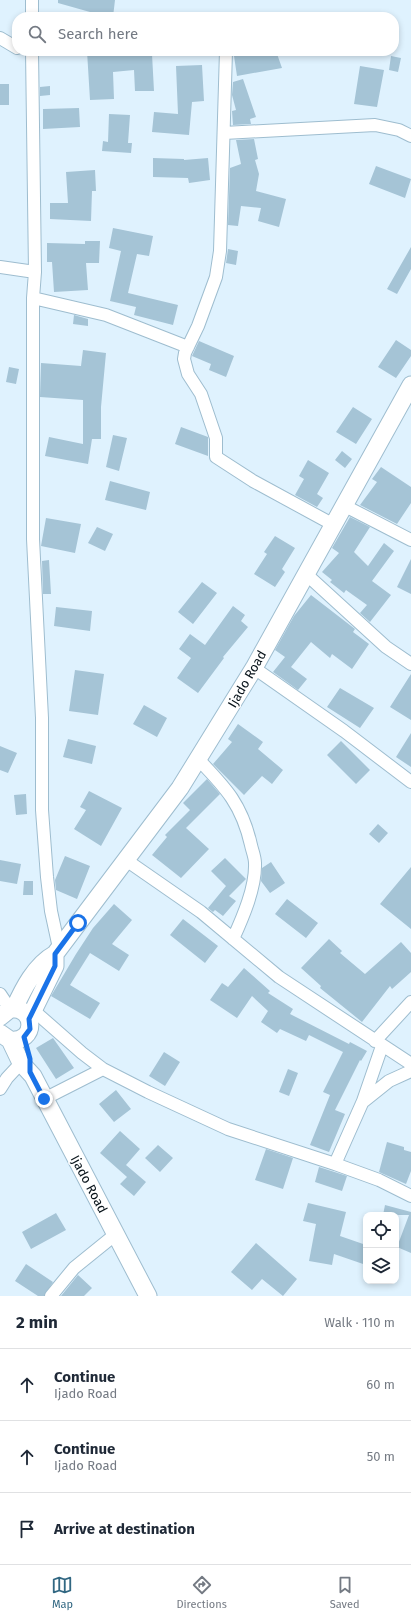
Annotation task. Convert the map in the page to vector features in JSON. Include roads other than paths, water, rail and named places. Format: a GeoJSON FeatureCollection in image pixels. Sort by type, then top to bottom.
{"type":"FeatureCollection","features":[{"type":"Feature","properties":{"kind":"street"},"geometry":{"type":"LineString","coordinates":[[32,0],[32,12]]}},
{"type":"Feature","properties":{"kind":"street"},"geometry":{"type":"LineString","coordinates":[[0,38],[12,45]]}},
{"type":"Feature","properties":{"kind":"street"},"geometry":{"type":"LineString","coordinates":[[29,56],[35,272],[33,298],[33,539],[42,718],[42,810],[48,884],[57,952]]}},
{"type":"Feature","properties":{"kind":"street"},"geometry":{"type":"LineString","coordinates":[[226,56],[220,251],[216,277],[184,359],[188,374],[201,394],[214,431],[216,438],[216,457],[253,481],[334,525]]}},
{"type":"Feature","properties":{"kind":"street"},"geometry":{"type":"LineString","coordinates":[[224,133],[326,126],[350,128],[375,125],[399,130],[411,136]]}},
{"type":"Feature","properties":{"kind":"street"},"geometry":{"type":"LineString","coordinates":[[0,267],[35,272]]}},
{"type":"Feature","properties":{"kind":"street"},"geometry":{"type":"LineString","coordinates":[[33,298],[106,315],[188,347]]}},
{"type":"Feature","properties":{"kind":"street","name":"Ijado Road"},"geometry":{"type":"LineString","coordinates":[[8,1011],[45,959],[57,952],[180,788],[199,760],[254,668],[411,385]]}},
{"type":"Feature","properties":{"kind":"street"},"geometry":{"type":"LineString","coordinates":[[345,506],[411,540]]}},
{"type":"Feature","properties":{"kind":"street"},"geometry":{"type":"LineString","coordinates":[[306,574],[386,647],[411,664]]}},
{"type":"Feature","properties":{"kind":"street"},"geometry":{"type":"LineString","coordinates":[[254,668],[344,731],[411,782]]}},
{"type":"Feature","properties":{"kind":"street"},"geometry":{"type":"LineString","coordinates":[[199,760],[224,787],[236,804],[247,829],[255,863],[251,889],[244,915],[233,939]]}},
{"type":"Feature","properties":{"kind":"street"},"geometry":{"type":"LineString","coordinates":[[126,860],[201,912],[279,977],[411,1064]]}},
{"type":"Feature","properties":{"kind":"street","name":"Ijado Road"},"geometry":{"type":"LineString","coordinates":[[57,952],[55,966],[31,1014],[30,1029],[11,1037],[25,1067],[44,1099],[148,1296]]}},
{"type":"Feature","properties":{"kind":"street"},"geometry":{"type":"LineString","coordinates":[[0,994],[8,1011],[22,1010],[31,1014],[103,1069],[148,1092],[228,1129],[379,1180],[411,1196]]}},
{"type":"Feature","properties":{"kind":"street"},"geometry":{"type":"LineString","coordinates":[[335,1164],[363,1101],[378,1043],[411,1002]]}},
{"type":"Feature","properties":{"kind":"street"},"geometry":{"type":"LineString","coordinates":[[0,1089],[7,1078],[25,1067]]}},
{"type":"Feature","properties":{"kind":"street"},"geometry":{"type":"LineString","coordinates":[[44,1099],[103,1069]]}},
{"type":"Feature","properties":{"kind":"street"},"geometry":{"type":"LineString","coordinates":[[363,1101],[389,1081],[411,1071]]}},
{"type":"Feature","properties":{"kind":"street"},"geometry":{"type":"LineString","coordinates":[[51,1296],[74,1268],[116,1234]]}}]}
